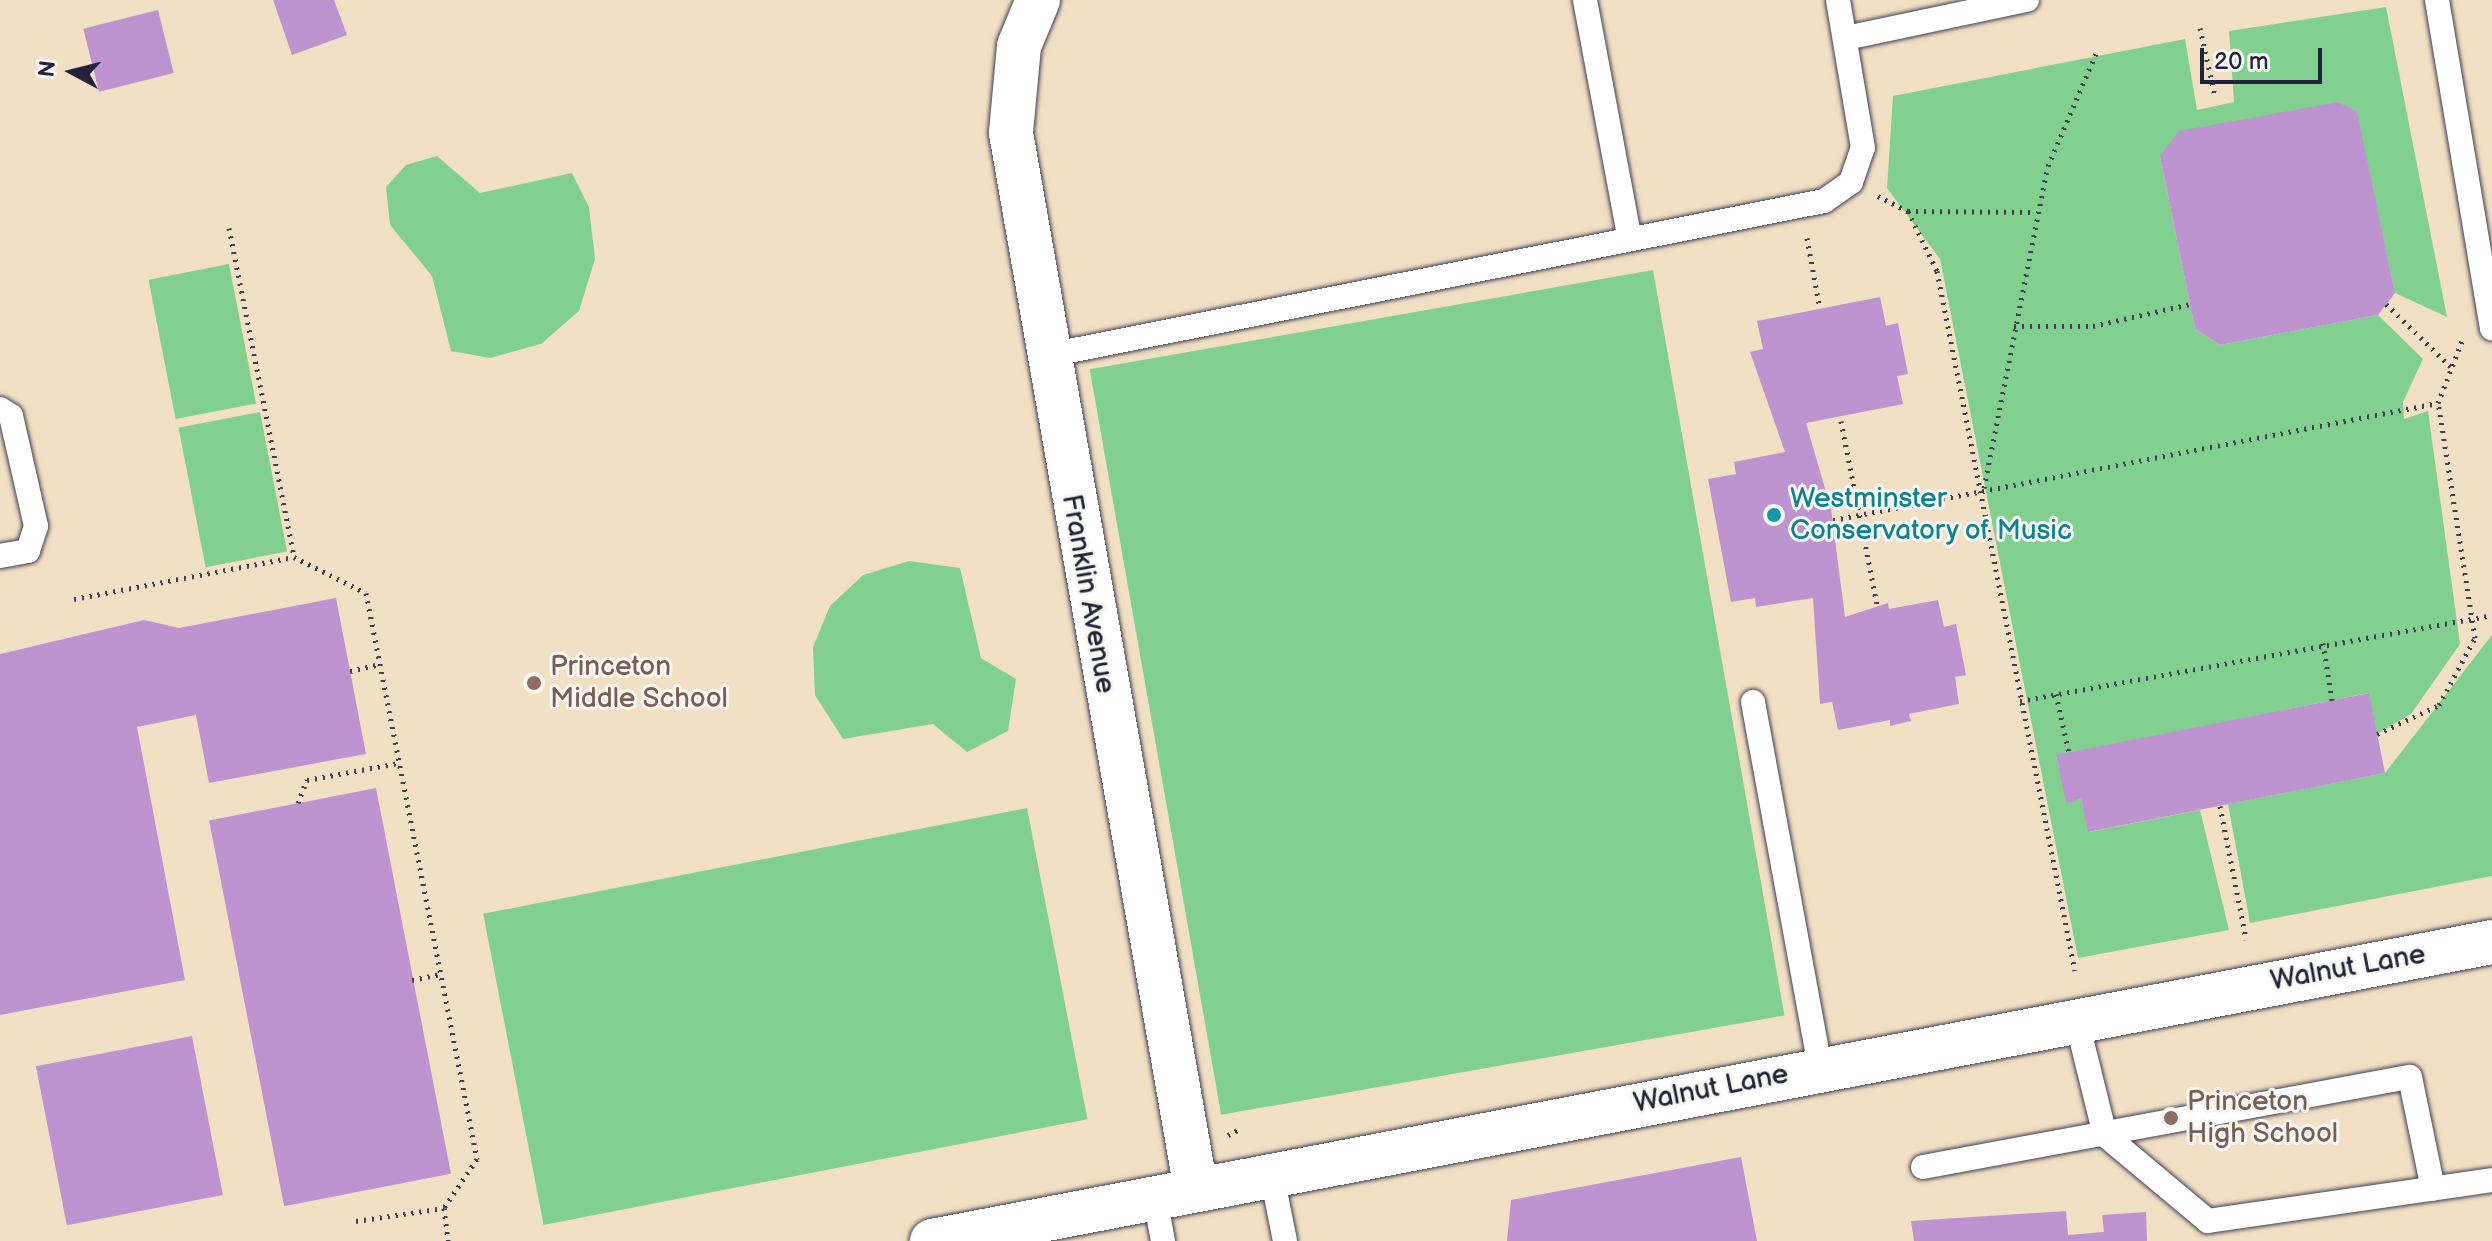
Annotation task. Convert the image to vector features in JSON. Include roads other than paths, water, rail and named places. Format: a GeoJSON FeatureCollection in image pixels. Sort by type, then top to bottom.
{"type":"FeatureCollection","features":[{"type":"Feature","properties":{"kind":"street","name":"Franklin Avenue"},"geometry":{"type":"LineString","coordinates":[[1038,0],[1019,46],[1011,133],[1175,1194]]}},
{"type":"Feature","properties":{"kind":"street","name":"Walnut Lane"},"geometry":{"type":"LineString","coordinates":[[932,1241],[2076,1018],[2492,942]]}},
{"type":"Feature","properties":{"kind":"lane"},"geometry":{"type":"LineString","coordinates":[[1585,0],[1629,236]]}},
{"type":"Feature","properties":{"kind":"lane"},"geometry":{"type":"LineString","coordinates":[[1044,356],[1629,236],[1805,206],[1851,182],[1863,148],[1838,0]]}},
{"type":"Feature","properties":{"kind":"lane"},"geometry":{"type":"LineString","coordinates":[[1846,38],[2027,0]]}},
{"type":"Feature","properties":{"kind":"lane"},"geometry":{"type":"LineString","coordinates":[[2437,0],[2492,328]]}},
{"type":"Feature","properties":{"kind":"lane"},"geometry":{"type":"LineString","coordinates":[[0,409],[11,416],[36,526],[28,551],[0,556]]}},
{"type":"Feature","properties":{"kind":"lane"},"geometry":{"type":"LineString","coordinates":[[1753,702],[1820,1068]]}},
{"type":"Feature","properties":{"kind":"lane"},"geometry":{"type":"LineString","coordinates":[[2076,1018],[2105,1135],[2208,1221],[2492,1180]]}},
{"type":"Feature","properties":{"kind":"lane"},"geometry":{"type":"LineString","coordinates":[[1923,1167],[2410,1077],[2433,1189]]}},
{"type":"Feature","properties":{"kind":"lane"},"geometry":{"type":"LineString","coordinates":[[1272,1176],[1285,1241]]}},
{"type":"Feature","properties":{"kind":"lane"},"geometry":{"type":"LineString","coordinates":[[1163,1241],[1175,1194]]}},
{"type":"Feature","properties":{"kind":"place","name":"Westminster Conservatory of Music"},"geometry":{"type":"Point","coordinates":[1774,515]}},
{"type":"Feature","properties":{"kind":"place","name":"Princeton Middle School"},"geometry":{"type":"Point","coordinates":[534,683]}},
{"type":"Feature","properties":{"kind":"place","name":"Princeton High School"},"geometry":{"type":"Point","coordinates":[2171,1118]}}]}
